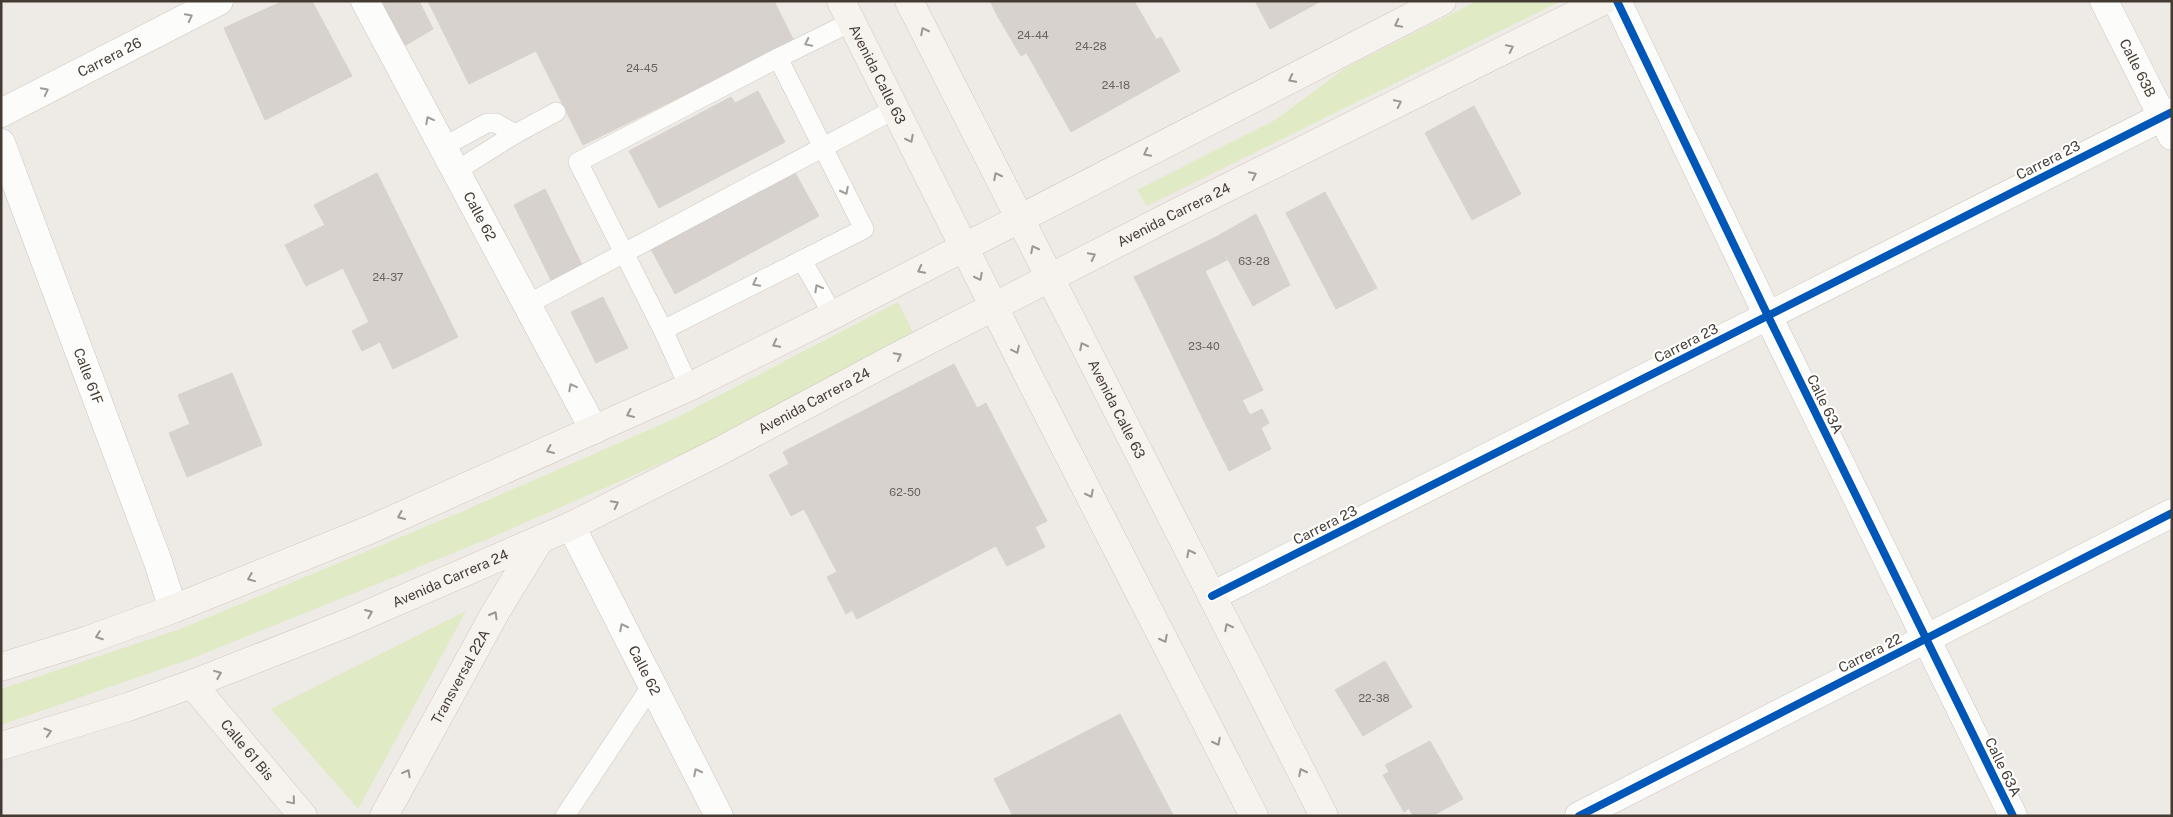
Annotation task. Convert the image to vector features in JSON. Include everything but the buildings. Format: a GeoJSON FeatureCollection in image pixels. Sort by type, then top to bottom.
{"type":"FeatureCollection","features":[{"type":"Feature","properties":{"kind":"main road","name":"Avenida Calle 63"},"geometry":{"type":"LineString","coordinates":[[909,1],[1048,278],[1324,816]]}},
{"type":"Feature","properties":{"kind":"main road"},"geometry":{"type":"LineString","coordinates":[[1,668],[173,609],[374,528],[690,387],[1442,1]]}},
{"type":"Feature","properties":{"kind":"main road","name":"Avenida Carrera 24"},"geometry":{"type":"LineString","coordinates":[[1,746],[128,707],[192,684],[345,624],[571,526],[720,451],[1048,278],[1603,1]]}},
{"type":"Feature","properties":{"kind":"main road","name":"Avenida Calle 63"},"geometry":{"type":"LineString","coordinates":[[846,11],[964,248],[1254,816]]}},
{"type":"Feature","properties":{"kind":"main road","name":"Transversal 22A"},"geometry":{"type":"LineString","coordinates":[[384,816],[495,613],[539,540]]}},
{"type":"Feature","properties":{"kind":"main road","name":"Calle 61 Bis"},"geometry":{"type":"LineString","coordinates":[[192,684],[303,816]]}},
{"type":"Feature","properties":{"kind":"street","name":"Carrera 26"},"geometry":{"type":"LineString","coordinates":[[1,113],[220,1]]}},
{"type":"Feature","properties":{"kind":"street","name":"Calle 62"},"geometry":{"type":"LineString","coordinates":[[365,1],[594,430]]}},
{"type":"Feature","properties":{"kind":"street","name":"Calle 63A"},"geometry":{"type":"LineString","coordinates":[[1617,1],[1768,316],[2013,816]]}},
{"type":"Feature","properties":{"kind":"street","name":"Calle 63B"},"geometry":{"type":"LineString","coordinates":[[2104,1],[2169,122]]}},
{"type":"Feature","properties":{"kind":"street","name":"Carrera 23"},"geometry":{"type":"LineString","coordinates":[[1212,596],[1768,316],[2169,122]]}},
{"type":"Feature","properties":{"kind":"street","name":"Calle 61F"},"geometry":{"type":"LineString","coordinates":[[1,143],[158,562],[173,609]]}},
{"type":"Feature","properties":{"kind":"street","name":"Carrera 22"},"geometry":{"type":"LineString","coordinates":[[1579,816],[2172,513]]}},
{"type":"Feature","properties":{"kind":"street","name":"Calle 62"},"geometry":{"type":"LineString","coordinates":[[571,526],[719,816]]}},
{"type":"Feature","properties":{"kind":"lane"},"geometry":{"type":"LineString","coordinates":[[690,387],[578,162],[778,58],[846,11]]}},
{"type":"Feature","properties":{"kind":"lane"},"geometry":{"type":"LineString","coordinates":[[663,330],[864,229],[778,58]]}},
{"type":"Feature","properties":{"kind":"lane"},"geometry":{"type":"LineString","coordinates":[[528,304],[895,109]]}},
{"type":"Feature","properties":{"kind":"lane"},"geometry":{"type":"LineString","coordinates":[[456,171],[515,134],[556,112]]}},
{"type":"Feature","properties":{"kind":"lane"},"geometry":{"type":"LineString","coordinates":[[443,147],[487,123],[496,123],[515,134]]}},
{"type":"Feature","properties":{"kind":"lane"},"geometry":{"type":"LineString","coordinates":[[802,260],[833,315]]}},
{"type":"Feature","properties":{"kind":"lane"},"geometry":{"type":"LineString","coordinates":[[565,816],[652,685]]}},
{"type":"Feature","properties":{"kind":"green space"},"geometry":{"type":"Polygon","coordinates":[[[1477,1],[1561,1],[1147,206],[1137,190],[1275,120],[1347,67],[1477,1]]]}},
{"type":"Feature","properties":{"kind":"green space"},"geometry":{"type":"Polygon","coordinates":[[[898,302],[914,335],[694,449],[483,541],[193,658],[1,725],[1,689],[183,628],[470,508],[676,418],[898,302]]]}},
{"type":"Feature","properties":{"kind":"green space"},"geometry":{"type":"Polygon","coordinates":[[[466,611],[358,809],[271,709],[466,611]]]}},
{"type":"Feature","properties":{"kind":"cycle path"},"geometry":{"type":"LineString","coordinates":[[1617,1],[1768,316],[2013,816]]}},
{"type":"Feature","properties":{"kind":"cycle path"},"geometry":{"type":"LineString","coordinates":[[1212,596],[2172,112]]}},
{"type":"Feature","properties":{"kind":"cycle path"},"geometry":{"type":"LineString","coordinates":[[1579,816],[2172,513]]}}]}
